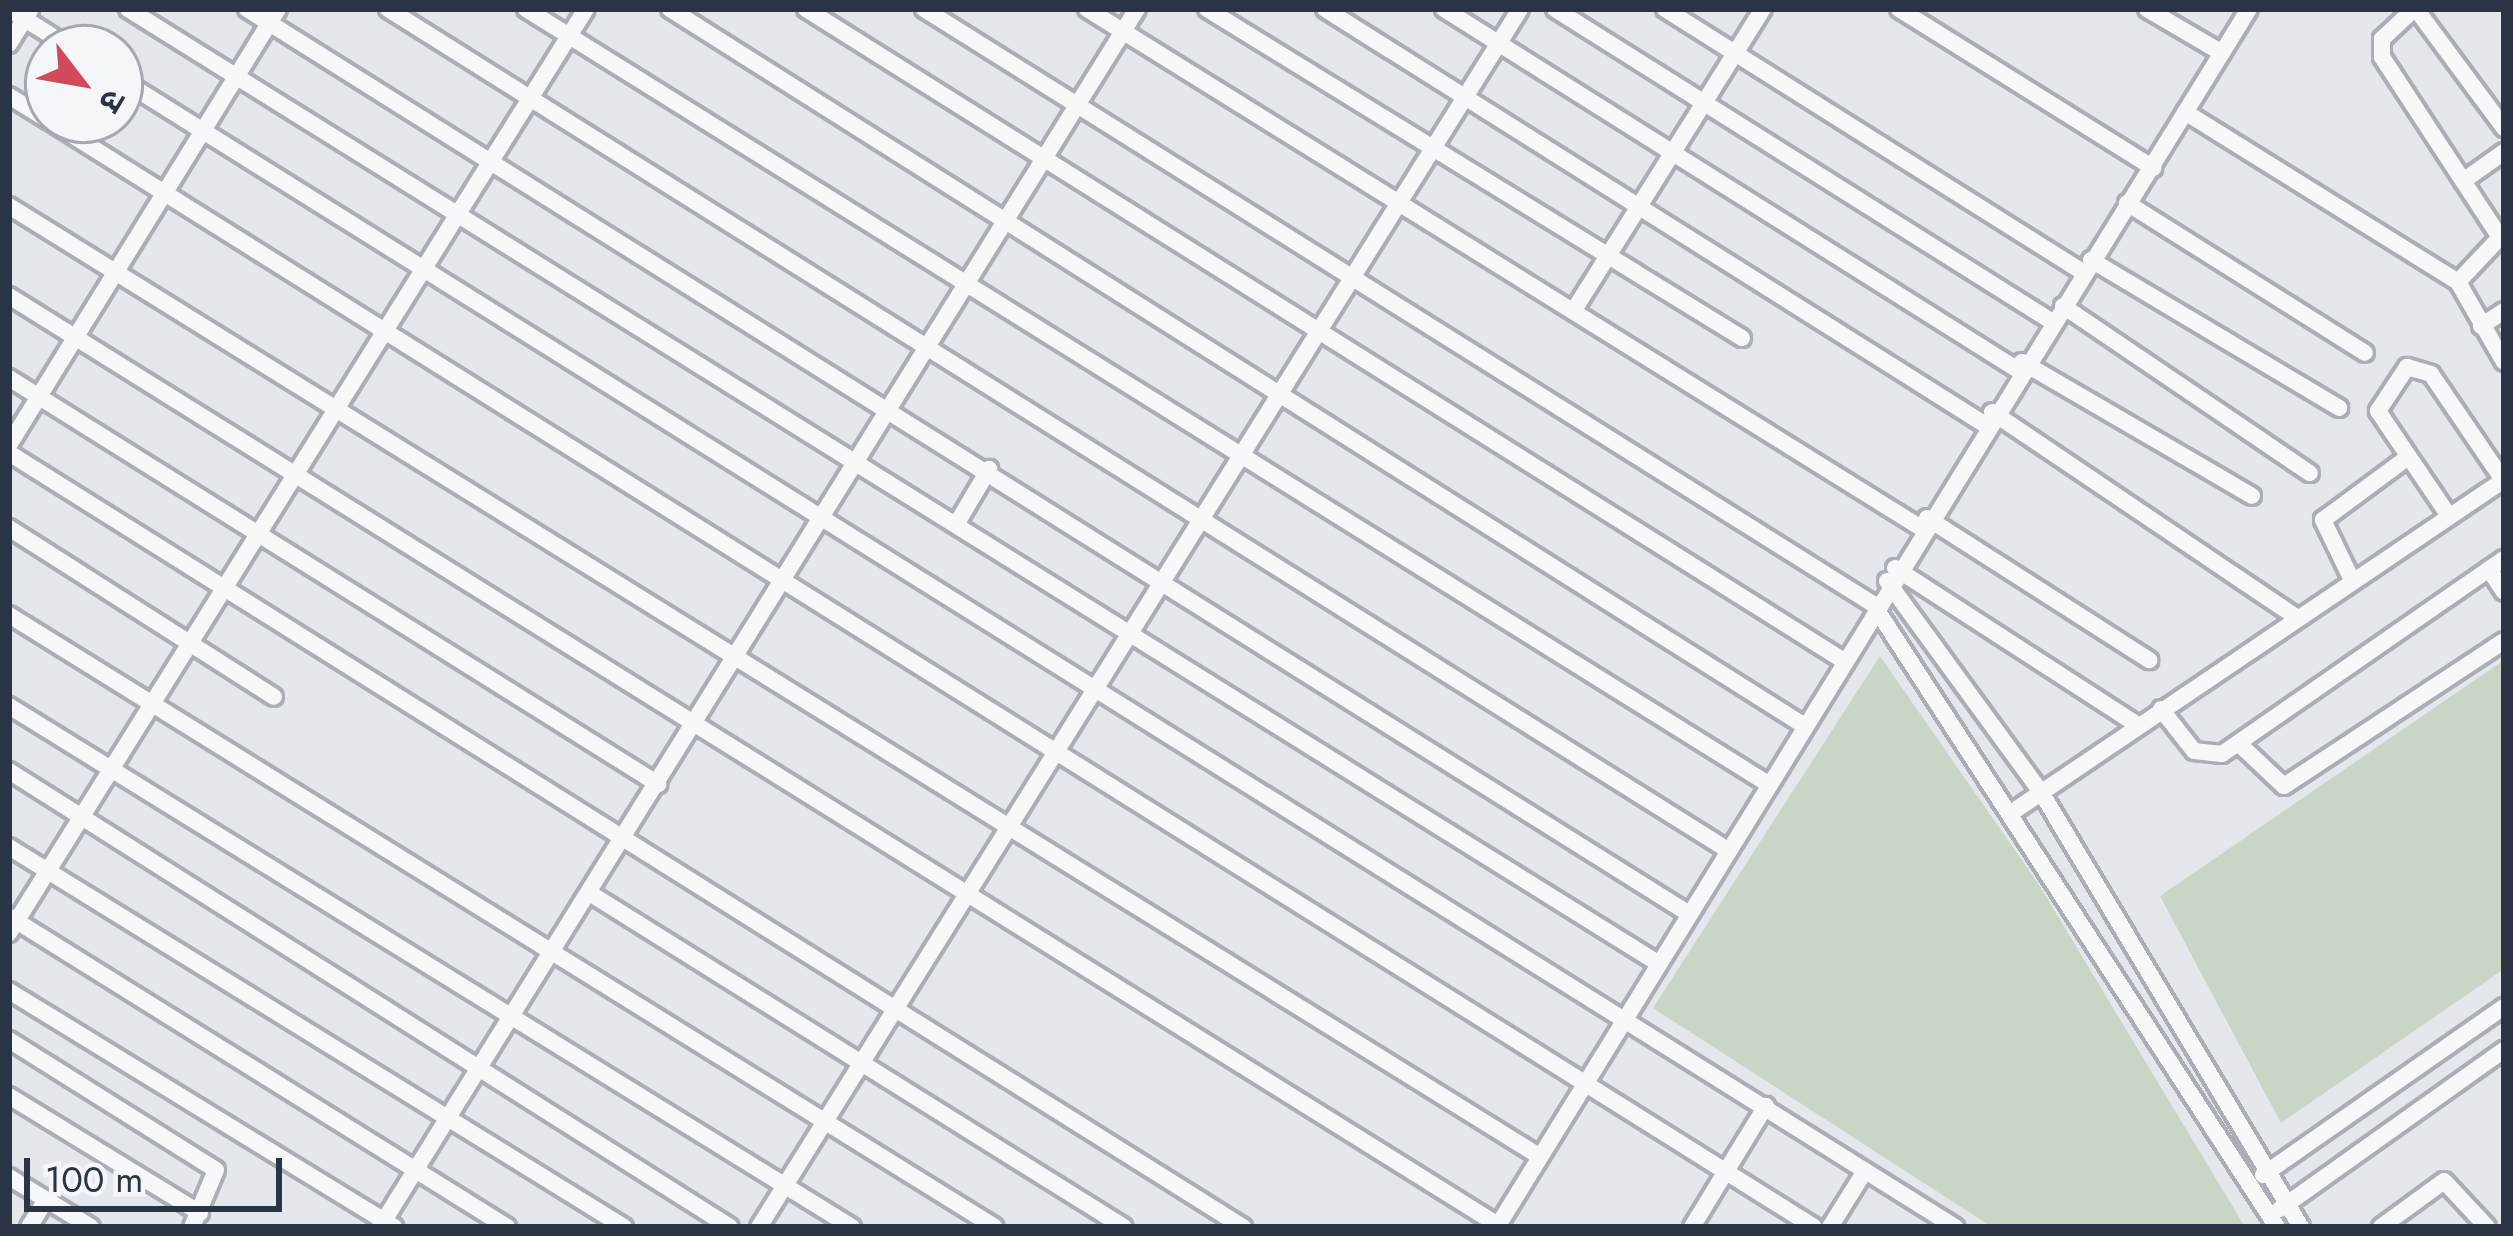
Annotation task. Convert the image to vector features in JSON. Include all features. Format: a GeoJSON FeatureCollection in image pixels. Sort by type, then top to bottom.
{"type":"FeatureCollection","features":[{"type":"Feature","properties":{"kind":"street"},"geometry":{"type":"LineString","coordinates":[[128,9],[1655,962]]}},
{"type":"Feature","properties":{"kind":"street"},"geometry":{"type":"LineString","coordinates":[[247,9],[274,16],[491,163],[892,408],[1686,912]]}},
{"type":"Feature","properties":{"kind":"street"},"geometry":{"type":"LineString","coordinates":[[388,9],[1726,849]]}},
{"type":"Feature","properties":{"kind":"street"},"geometry":{"type":"LineString","coordinates":[[526,9],[1768,784]]}},
{"type":"Feature","properties":{"kind":"street"},"geometry":{"type":"LineString","coordinates":[[507,1227],[12,923],[193,646],[586,9]]}},
{"type":"Feature","properties":{"kind":"street"},"geometry":{"type":"LineString","coordinates":[[670,9],[1803,725]]}},
{"type":"Feature","properties":{"kind":"street"},"geometry":{"type":"LineString","coordinates":[[806,9],[1841,659]]}},
{"type":"Feature","properties":{"kind":"street"},"geometry":{"type":"LineString","coordinates":[[924,9],[1874,604],[2260,1177],[2287,1204],[2301,1227]]}},
{"type":"Feature","properties":{"kind":"street"},"geometry":{"type":"LineString","coordinates":[[1087,9],[1393,201],[2149,660]]}},
{"type":"Feature","properties":{"kind":"street"},"geometry":{"type":"LineString","coordinates":[[9,991],[386,1225],[414,1170],[828,514],[1137,9]]}},
{"type":"Feature","properties":{"kind":"street"},"geometry":{"type":"LineString","coordinates":[[1207,9],[1742,338]]}},
{"type":"Feature","properties":{"kind":"street"},"geometry":{"type":"LineString","coordinates":[[1325,9],[1988,418],[2296,617]]}},
{"type":"Feature","properties":{"kind":"street"},"geometry":{"type":"LineString","coordinates":[[1444,9],[2020,366],[2252,496]]}},
{"type":"Feature","properties":{"kind":"street"},"geometry":{"type":"LineString","coordinates":[[759,1227],[1241,456],[1393,201],[1433,148],[1520,9]]}},
{"type":"Feature","properties":{"kind":"street"},"geometry":{"type":"LineString","coordinates":[[1556,9],[2310,472]]}},
{"type":"Feature","properties":{"kind":"street"},"geometry":{"type":"LineString","coordinates":[[1665,9],[2087,266],[2339,408]]}},
{"type":"Feature","properties":{"kind":"street"},"geometry":{"type":"LineString","coordinates":[[1574,310],[1763,9]]}},
{"type":"Feature","properties":{"kind":"street"},"geometry":{"type":"LineString","coordinates":[[1899,9],[2152,168]]}},
{"type":"Feature","properties":{"kind":"street"},"geometry":{"type":"LineString","coordinates":[[2147,9],[2222,53]]}},
{"type":"Feature","properties":{"kind":"street"},"geometry":{"type":"LineString","coordinates":[[9,296],[696,721],[1497,1226],[1891,575],[2020,366],[2152,168],[2248,9]]}},
{"type":"Feature","properties":{"kind":"street"},"geometry":{"type":"LineString","coordinates":[[2458,282],[2502,235],[2382,57],[2382,39],[2415,9],[2504,128]]}},
{"type":"Feature","properties":{"kind":"street"},"geometry":{"type":"LineString","coordinates":[[9,44],[21,12]]}},
{"type":"Feature","properties":{"kind":"street"},"geometry":{"type":"LineString","coordinates":[[274,16],[9,449],[628,834],[1230,1224]]}},
{"type":"Feature","properties":{"kind":"street"},"geometry":{"type":"LineString","coordinates":[[144,94],[828,514],[1096,688],[1955,1227]]}},
{"type":"Feature","properties":{"kind":"street"},"geometry":{"type":"LineString","coordinates":[[2185,112],[2458,282],[2504,362]]}},
{"type":"Feature","properties":{"kind":"street"},"geometry":{"type":"LineString","coordinates":[[87,144],[1814,1227]]}},
{"type":"Feature","properties":{"kind":"street"},"geometry":{"type":"LineString","coordinates":[[2463,182],[2504,152]]}},
{"type":"Feature","properties":{"kind":"street"},"geometry":{"type":"LineString","coordinates":[[2127,203],[2365,353]]}},
{"type":"Feature","properties":{"kind":"street"},"geometry":{"type":"LineString","coordinates":[[9,206],[1539,1156]]}},
{"type":"Feature","properties":{"kind":"street"},"geometry":{"type":"LineString","coordinates":[[2481,326],[2504,311]]}},
{"type":"Feature","properties":{"kind":"street"},"geometry":{"type":"LineString","coordinates":[[2011,813],[2504,480],[2432,374],[2413,366],[2377,402],[2449,516]]}},
{"type":"Feature","properties":{"kind":"street"},"geometry":{"type":"LineString","coordinates":[[9,378],[658,784]]}},
{"type":"Feature","properties":{"kind":"street"},"geometry":{"type":"LineString","coordinates":[[2352,580],[2323,520],[2408,457]]}},
{"type":"Feature","properties":{"kind":"street"},"geometry":{"type":"LineString","coordinates":[[957,523],[989,469]]}},
{"type":"Feature","properties":{"kind":"street"},"geometry":{"type":"LineString","coordinates":[[9,528],[274,697]]}},
{"type":"Feature","properties":{"kind":"street"},"geometry":{"type":"LineString","coordinates":[[2161,709],[2202,757],[2238,743],[2496,564],[2504,592]]}},
{"type":"Feature","properties":{"kind":"street"},"geometry":{"type":"LineString","coordinates":[[1891,575],[2138,725]]}},
{"type":"Feature","properties":{"kind":"street"},"geometry":{"type":"LineString","coordinates":[[1891,575],[2041,792],[2260,1177],[2274,1222]]}},
{"type":"Feature","properties":{"kind":"street"},"geometry":{"type":"LineString","coordinates":[[9,615],[828,1117],[995,1227]]}},
{"type":"Feature","properties":{"kind":"street"},"geometry":{"type":"LineString","coordinates":[[2238,743],[2284,786],[2504,641]]}},
{"type":"Feature","properties":{"kind":"street"},"geometry":{"type":"LineString","coordinates":[[9,706],[852,1227]]}},
{"type":"Feature","properties":{"kind":"street"},"geometry":{"type":"LineString","coordinates":[[9,771],[730,1227]]}},
{"type":"Feature","properties":{"kind":"street"},"geometry":{"type":"LineString","coordinates":[[9,847],[623,1227]]}},
{"type":"Feature","properties":{"kind":"street"},"geometry":{"type":"LineString","coordinates":[[591,894],[1124,1227]]}},
{"type":"Feature","properties":{"kind":"street"},"geometry":{"type":"LineString","coordinates":[[2260,1177],[2504,1007]]}},
{"type":"Feature","properties":{"kind":"street"},"geometry":{"type":"LineString","coordinates":[[9,1040],[210,1164],[218,1178],[196,1220],[9,1096]]}},
{"type":"Feature","properties":{"kind":"street"},"geometry":{"type":"LineString","coordinates":[[2274,1222],[2287,1204],[2504,1050]]}},
{"type":"Feature","properties":{"kind":"street"},"geometry":{"type":"LineString","coordinates":[[1692,1227],[1766,1106]]}},
{"type":"Feature","properties":{"kind":"street"},"geometry":{"type":"LineString","coordinates":[[1830,1227],[1864,1171]]}},
{"type":"Feature","properties":{"kind":"street"},"geometry":{"type":"LineString","coordinates":[[9,1177],[91,1227]]}},
{"type":"Feature","properties":{"kind":"street"},"geometry":{"type":"LineString","coordinates":[[2381,1227],[2444,1181],[2487,1227]]}},
{"type":"Feature","properties":{"kind":"street"},"geometry":{"type":"LineString","coordinates":[[29,1227],[46,1200]]}},
{"type":"Feature","properties":{"kind":"green space"},"geometry":{"type":"Polygon","coordinates":[[[1880,656],[2039,885],[2245,1227],[1992,1227],[1653,1008],[1880,656]]]}},
{"type":"Feature","properties":{"kind":"green space"},"geometry":{"type":"Polygon","coordinates":[[[2504,660],[2504,969],[2281,1123],[2160,896],[2504,660]]]}}]}
